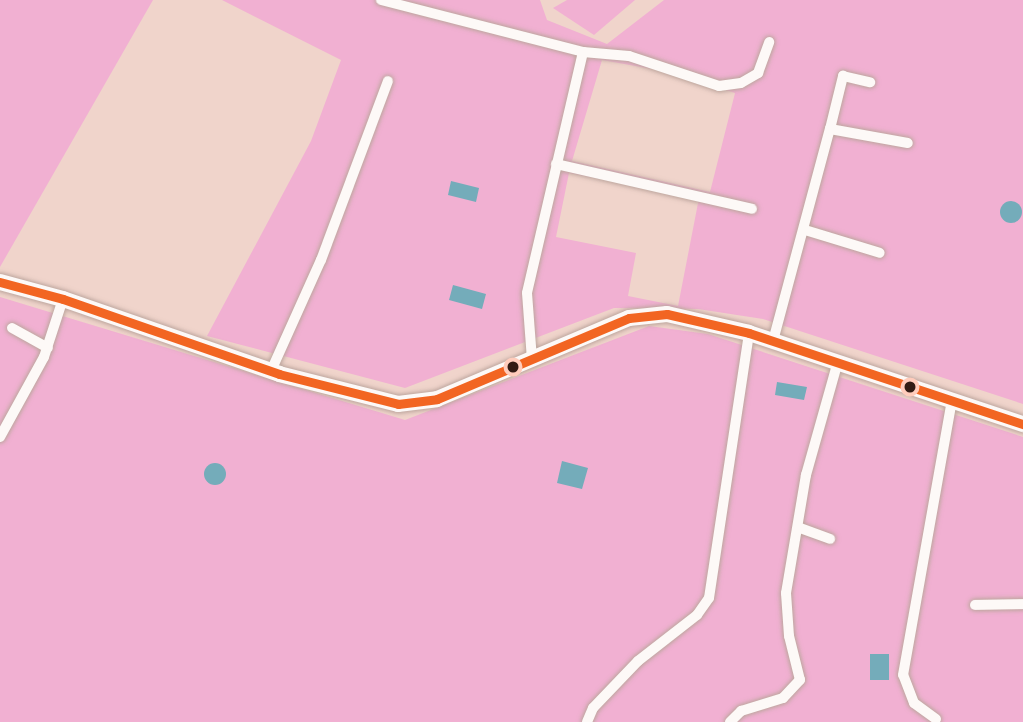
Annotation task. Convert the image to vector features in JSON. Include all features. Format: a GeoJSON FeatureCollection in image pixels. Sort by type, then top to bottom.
{"type":"FeatureCollection","features":[{"type":"Feature","properties":{"kind":"main road"},"geometry":{"type":"LineString","coordinates":[[0,282],[63,299],[271,371],[368,399],[407,404],[437,399],[616,323],[647,315],[667,314],[749,333],[1023,424]]}},
{"type":"Feature","properties":{"kind":"street"},"geometry":{"type":"LineString","coordinates":[[382,0],[583,52],[629,57],[719,86],[741,83],[758,73],[769,42]]}},
{"type":"Feature","properties":{"kind":"street"},"geometry":{"type":"LineString","coordinates":[[532,360],[527,293],[583,52]]}},
{"type":"Feature","properties":{"kind":"street"},"geometry":{"type":"LineString","coordinates":[[774,341],[805,230],[842,76],[870,82]]}},
{"type":"Feature","properties":{"kind":"street"},"geometry":{"type":"LineString","coordinates":[[271,371],[326,248],[387,81]]}},
{"type":"Feature","properties":{"kind":"street"},"geometry":{"type":"LineString","coordinates":[[830,129],[908,143]]}},
{"type":"Feature","properties":{"kind":"street"},"geometry":{"type":"LineString","coordinates":[[556,164],[752,209]]}},
{"type":"Feature","properties":{"kind":"street"},"geometry":{"type":"LineString","coordinates":[[805,230],[880,253]]}},
{"type":"Feature","properties":{"kind":"street"},"geometry":{"type":"LineString","coordinates":[[0,437],[48,348],[63,299]]}},
{"type":"Feature","properties":{"kind":"street"},"geometry":{"type":"LineString","coordinates":[[12,328],[48,348]]}},
{"type":"Feature","properties":{"kind":"street"},"geometry":{"type":"LineString","coordinates":[[587,722],[593,708],[638,661],[697,615],[709,598],[749,333]]}},
{"type":"Feature","properties":{"kind":"street"},"geometry":{"type":"LineString","coordinates":[[730,722],[741,711],[783,698],[800,680],[789,636],[786,593],[800,528],[806,475],[838,362]]}},
{"type":"Feature","properties":{"kind":"street"},"geometry":{"type":"LineString","coordinates":[[936,719],[914,703],[903,676],[953,399]]}},
{"type":"Feature","properties":{"kind":"street"},"geometry":{"type":"LineString","coordinates":[[800,528],[830,539]]}},
{"type":"Feature","properties":{"kind":"street"},"geometry":{"type":"LineString","coordinates":[[975,605],[1023,604]]}},
{"type":"Feature","properties":{"kind":"shaded area"},"geometry":{"type":"Polygon","coordinates":[[[0,0],[153,0],[0,267],[0,0]]]}},
{"type":"Feature","properties":{"kind":"shaded area"},"geometry":{"type":"Polygon","coordinates":[[[222,0],[540,0],[547,20],[607,44],[664,0],[1023,0],[1023,404],[763,319],[698,309],[614,308],[405,388],[207,336],[311,141],[341,60],[222,0]],[[602,60],[572,161],[710,192],[735,93],[669,72],[602,60]],[[569,173],[556,237],[636,253],[628,296],[678,306],[699,198],[569,173]]]}},
{"type":"Feature","properties":{"kind":"shaded area"},"geometry":{"type":"Polygon","coordinates":[[[567,0],[635,0],[594,35],[553,8],[567,0]]]}},
{"type":"Feature","properties":{"kind":"shaded area"},"geometry":{"type":"Polygon","coordinates":[[[0,297],[405,420],[649,326],[708,334],[1023,437],[1023,722],[0,722],[0,297]]]}},
{"type":"Feature","properties":{"kind":"water"},"geometry":{"type":"Polygon","coordinates":[[[451,181],[479,188],[476,202],[448,195],[451,181]]]}},
{"type":"Feature","properties":{"kind":"water"},"geometry":{"type":"Polygon","coordinates":[[[1011,201],[1019,204],[1022,212],[1019,220],[1011,223],[1003,220],[1000,212],[1003,204],[1011,201]]]}},
{"type":"Feature","properties":{"kind":"water"},"geometry":{"type":"Polygon","coordinates":[[[453,285],[486,294],[482,309],[449,300],[453,285]]]}},
{"type":"Feature","properties":{"kind":"water"},"geometry":{"type":"Polygon","coordinates":[[[777,382],[807,387],[804,400],[775,395],[777,382]]]}},
{"type":"Feature","properties":{"kind":"water"},"geometry":{"type":"Polygon","coordinates":[[[562,461],[588,468],[582,489],[557,483],[562,461]]]}},
{"type":"Feature","properties":{"kind":"water"},"geometry":{"type":"Polygon","coordinates":[[[215,463],[223,466],[226,474],[223,482],[215,485],[207,482],[204,474],[207,466],[215,463]]]}},
{"type":"Feature","properties":{"kind":"water"},"geometry":{"type":"Polygon","coordinates":[[[870,654],[889,654],[889,680],[870,680],[870,654]]]}},
{"type":"Feature","properties":{"kind":"transit line"},"geometry":{"type":"LineString","coordinates":[[0,282],[63,299],[279,374],[398,404],[437,399],[629,318],[667,314],[749,333],[1023,424]]}}]}
